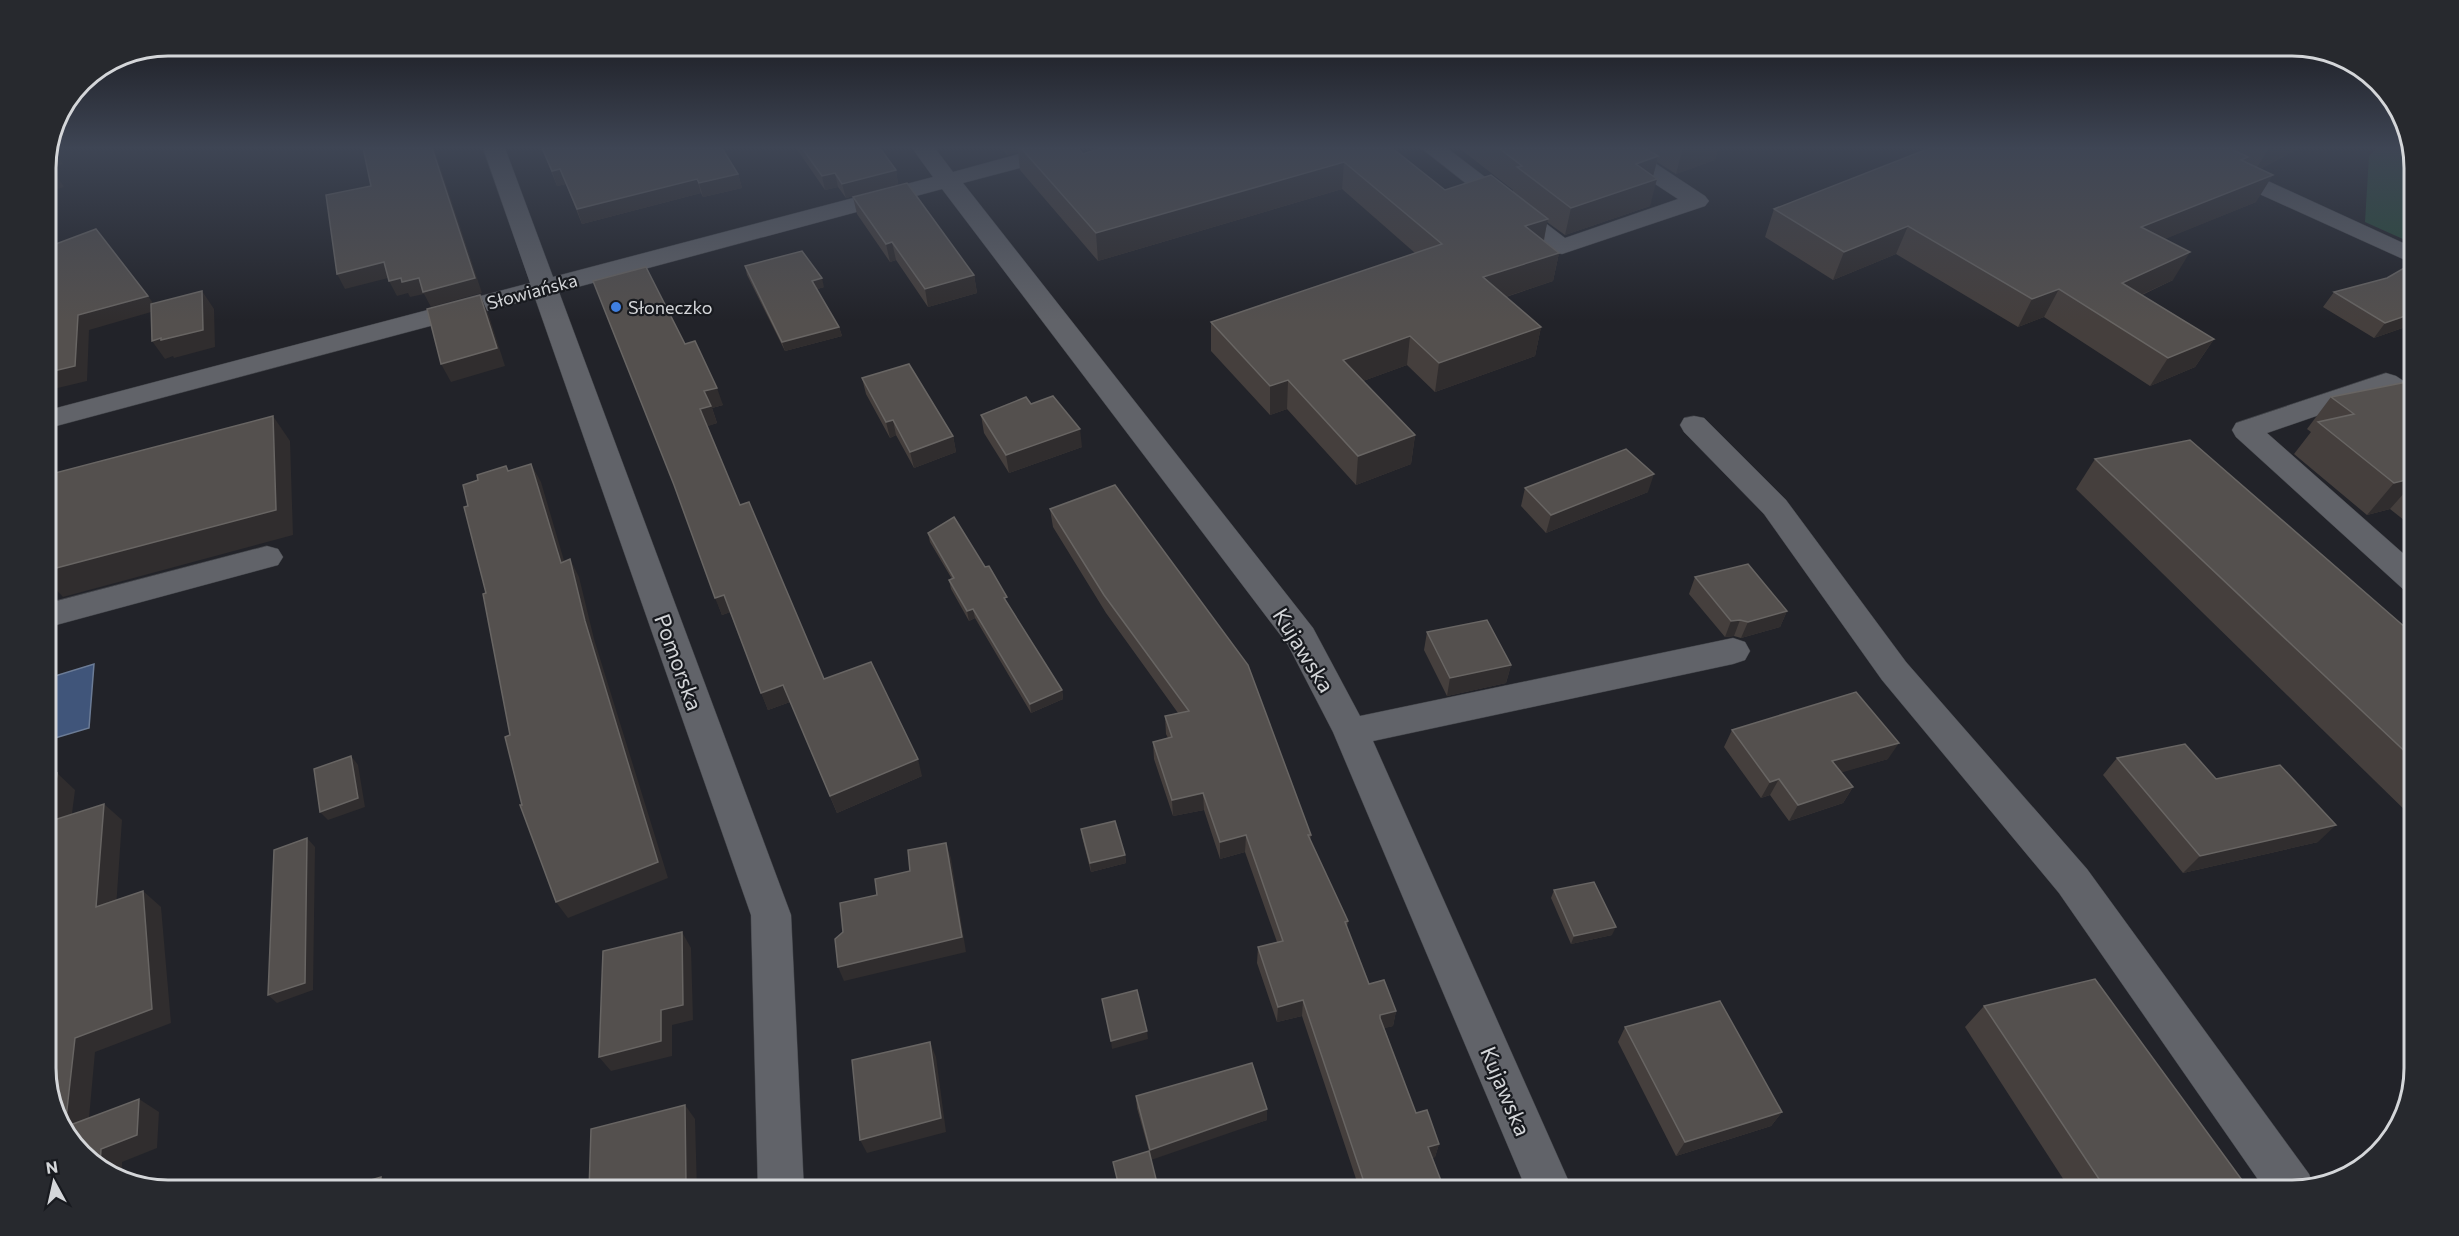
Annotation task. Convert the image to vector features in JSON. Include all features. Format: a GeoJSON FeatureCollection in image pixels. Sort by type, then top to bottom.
{"type":"FeatureCollection","features":[{"type":"Feature","properties":{"kind":"street","name":"Pomorska"},"geometry":{"type":"LineString","coordinates":[[514,206],[771,915],[781,1180]]}},
{"type":"Feature","properties":{"kind":"street","name":"Słowiańska"},"geometry":{"type":"LineString","coordinates":[[56,417],[858,206]]}},
{"type":"Feature","properties":{"kind":"street","name":"Kujawska"},"geometry":{"type":"LineString","coordinates":[[966,206],[1301,638],[1351,732],[1545,1180]]}},
{"type":"Feature","properties":{"kind":"street"},"geometry":{"type":"LineString","coordinates":[[1508,206],[1562,247],[1682,206]]}},
{"type":"Feature","properties":{"kind":"street"},"geometry":{"type":"LineString","coordinates":[[2302,206],[2403,252]]}},
{"type":"Feature","properties":{"kind":"street"},"geometry":{"type":"LineString","coordinates":[[2403,394],[2386,382],[2246,430],[2403,572]]}},
{"type":"Feature","properties":{"kind":"street"},"geometry":{"type":"LineString","coordinates":[[1694,425],[1775,507],[1894,671],[2073,881],[2286,1180]]}},
{"type":"Feature","properties":{"kind":"street"},"geometry":{"type":"LineString","coordinates":[[56,613],[267,557]]}},
{"type":"Feature","properties":{"kind":"street"},"geometry":{"type":"LineString","coordinates":[[1351,732],[1733,651]]}},
{"type":"Feature","properties":{"kind":"green space"},"geometry":{"type":"Polygon","coordinates":[[[2366,206],[2403,206],[2403,239],[2365,222],[2366,206]]]}},
{"type":"Feature","properties":{"kind":"water"},"geometry":{"type":"Polygon","coordinates":[[[94,664],[89,728],[56,738],[56,676],[94,664]]]}},
{"type":"Feature","properties":{"kind":"building"},"geometry":{"type":"Polygon","coordinates":[[[327,206],[451,206],[475,278],[423,292],[419,278],[402,282],[401,278],[389,281],[384,262],[337,274],[327,206]]]}},
{"type":"Feature","properties":{"kind":"building"},"geometry":{"type":"Polygon","coordinates":[[[576,206],[590,206],[577,209],[576,206]]]}},
{"type":"Feature","properties":{"kind":"building"},"geometry":{"type":"Polygon","coordinates":[[[859,206],[924,206],[974,275],[925,289],[892,242],[886,244],[859,206]]]}},
{"type":"Feature","properties":{"kind":"building"},"geometry":{"type":"Polygon","coordinates":[[[1072,206],[1191,206],[1096,233],[1072,206]]]}},
{"type":"Feature","properties":{"kind":"building"},"geometry":{"type":"Polygon","coordinates":[[[1396,206],[1531,206],[1548,219],[1525,226],[1559,253],[1483,277],[1541,327],[1439,363],[1410,336],[1343,360],[1415,435],[1358,456],[1288,380],[1270,386],[1211,322],[1442,244],[1396,206]]]}},
{"type":"Feature","properties":{"kind":"building"},"geometry":{"type":"Polygon","coordinates":[[[1782,206],[2195,206],[2141,227],[2190,252],[2122,283],[2214,339],[2168,358],[2059,289],[2032,299],[1908,226],[1844,252],[1774,209],[1782,206]]]}},
{"type":"Feature","properties":{"kind":"building"},"geometry":{"type":"Polygon","coordinates":[[[96,229],[148,296],[78,315],[75,366],[56,370],[56,244],[96,229]]]}},
{"type":"Feature","properties":{"kind":"building"},"geometry":{"type":"Polygon","coordinates":[[[802,251],[822,278],[812,281],[839,327],[782,342],[745,266],[802,251]]]}},
{"type":"Feature","properties":{"kind":"building"},"geometry":{"type":"Polygon","coordinates":[[[646,267],[685,344],[695,341],[717,388],[704,391],[711,406],[700,409],[740,505],[749,502],[824,679],[871,662],[918,759],[830,796],[783,685],[761,693],[724,595],[715,598],[674,485],[593,281],[646,267]]]}},
{"type":"Feature","properties":{"kind":"building"},"geometry":{"type":"Polygon","coordinates":[[[2403,269],[2403,317],[2385,323],[2334,292],[2387,278],[2403,269]]]}},
{"type":"Feature","properties":{"kind":"building"},"geometry":{"type":"Polygon","coordinates":[[[202,291],[203,330],[152,341],[151,304],[202,291]]]}},
{"type":"Feature","properties":{"kind":"building"},"geometry":{"type":"Polygon","coordinates":[[[480,295],[497,348],[441,364],[427,309],[480,295]]]}},
{"type":"Feature","properties":{"kind":"building"},"geometry":{"type":"Polygon","coordinates":[[[909,364],[953,436],[910,452],[893,420],[886,422],[862,378],[909,364]]]}},
{"type":"Feature","properties":{"kind":"building"},"geometry":{"type":"Polygon","coordinates":[[[2403,383],[2403,481],[2394,483],[2318,422],[2354,414],[2331,397],[2403,383]]]}},
{"type":"Feature","properties":{"kind":"building"},"geometry":{"type":"Polygon","coordinates":[[[1053,396],[1080,429],[1006,455],[981,415],[1026,397],[1031,404],[1053,396]]]}},
{"type":"Feature","properties":{"kind":"building"},"geometry":{"type":"Polygon","coordinates":[[[273,416],[276,510],[56,568],[56,473],[273,416]]]}},
{"type":"Feature","properties":{"kind":"building"},"geometry":{"type":"Polygon","coordinates":[[[2190,440],[2404,626],[2404,750],[2095,459],[2190,440]]]}},
{"type":"Feature","properties":{"kind":"building"},"geometry":{"type":"Polygon","coordinates":[[[1626,449],[1654,474],[1551,515],[1525,488],[1626,449]]]}},
{"type":"Feature","properties":{"kind":"building"},"geometry":{"type":"Polygon","coordinates":[[[531,464],[561,563],[570,559],[585,621],[658,862],[556,902],[520,805],[522,805],[505,737],[510,735],[483,594],[486,593],[464,507],[468,506],[463,485],[478,480],[477,475],[506,466],[508,471],[531,464]]]}},
{"type":"Feature","properties":{"kind":"building"},"geometry":{"type":"Polygon","coordinates":[[[1115,485],[1248,665],[1311,835],[1308,835],[1348,921],[1345,922],[1369,984],[1384,980],[1396,1011],[1380,1015],[1380,1018],[1416,1113],[1427,1110],[1439,1144],[1428,1147],[1441,1180],[1363,1180],[1303,1000],[1278,1007],[1258,947],[1283,941],[1246,835],[1220,842],[1203,793],[1172,800],[1153,742],[1172,737],[1165,716],[1189,711],[1104,595],[1050,509],[1115,485]]]}},
{"type":"Feature","properties":{"kind":"building"},"geometry":{"type":"Polygon","coordinates":[[[954,517],[985,567],[989,566],[1007,597],[1004,598],[1062,690],[1030,704],[973,609],[967,611],[949,580],[954,578],[928,533],[954,517]]]}},
{"type":"Feature","properties":{"kind":"building"},"geometry":{"type":"Polygon","coordinates":[[[1748,564],[1787,611],[1748,622],[1731,621],[1695,577],[1748,564]]]}},
{"type":"Feature","properties":{"kind":"building"},"geometry":{"type":"Polygon","coordinates":[[[1487,620],[1511,665],[1450,678],[1427,632],[1487,620]]]}},
{"type":"Feature","properties":{"kind":"building"},"geometry":{"type":"Polygon","coordinates":[[[1856,692],[1899,743],[1832,761],[1853,787],[1798,805],[1779,779],[1770,782],[1732,730],[1856,692]]]}},
{"type":"Feature","properties":{"kind":"building"},"geometry":{"type":"Polygon","coordinates":[[[2185,744],[2216,779],[2280,765],[2336,825],[2200,856],[2117,758],[2185,744]]]}},
{"type":"Feature","properties":{"kind":"building"},"geometry":{"type":"Polygon","coordinates":[[[351,756],[358,798],[320,812],[314,769],[351,756]]]}},
{"type":"Feature","properties":{"kind":"building"},"geometry":{"type":"Polygon","coordinates":[[[104,804],[96,907],[143,891],[152,1009],[75,1038],[66,1116],[61,1104],[56,1075],[56,819],[104,804]]]}},
{"type":"Feature","properties":{"kind":"building"},"geometry":{"type":"Polygon","coordinates":[[[1115,821],[1125,855],[1090,863],[1081,829],[1115,821]]]}},
{"type":"Feature","properties":{"kind":"building"},"geometry":{"type":"Polygon","coordinates":[[[307,838],[305,983],[268,995],[274,850],[307,838]]]}},
{"type":"Feature","properties":{"kind":"building"},"geometry":{"type":"Polygon","coordinates":[[[946,843],[962,937],[838,967],[835,939],[843,932],[840,903],[877,895],[875,879],[910,871],[908,850],[946,843]]]}},
{"type":"Feature","properties":{"kind":"building"},"geometry":{"type":"Polygon","coordinates":[[[1594,882],[1616,927],[1574,936],[1554,890],[1594,882]]]}},
{"type":"Feature","properties":{"kind":"building"},"geometry":{"type":"Polygon","coordinates":[[[682,932],[683,1005],[661,1010],[661,1041],[599,1057],[603,951],[682,932]]]}},
{"type":"Feature","properties":{"kind":"building"},"geometry":{"type":"Polygon","coordinates":[[[2095,979],[2242,1180],[2100,1180],[1984,1006],[2095,979]]]}},
{"type":"Feature","properties":{"kind":"building"},"geometry":{"type":"Polygon","coordinates":[[[1137,990],[1147,1031],[1111,1041],[1102,999],[1137,990]]]}},
{"type":"Feature","properties":{"kind":"building"},"geometry":{"type":"Polygon","coordinates":[[[1720,1001],[1782,1112],[1685,1142],[1625,1027],[1720,1001]]]}},
{"type":"Feature","properties":{"kind":"building"},"geometry":{"type":"Polygon","coordinates":[[[930,1042],[941,1118],[860,1140],[852,1060],[930,1042]]]}},
{"type":"Feature","properties":{"kind":"building"},"geometry":{"type":"Polygon","coordinates":[[[1252,1063],[1267,1109],[1150,1150],[1136,1096],[1252,1063]]]}},
{"type":"Feature","properties":{"kind":"building"},"geometry":{"type":"Polygon","coordinates":[[[139,1099],[137,1135],[101,1149],[100,1158],[83,1142],[71,1125],[139,1099]]]}},
{"type":"Feature","properties":{"kind":"building"},"geometry":{"type":"Polygon","coordinates":[[[685,1105],[686,1180],[589,1180],[591,1129],[685,1105]]]}},
{"type":"Feature","properties":{"kind":"building"},"geometry":{"type":"Polygon","coordinates":[[[1149,1151],[1156,1180],[1117,1180],[1113,1162],[1149,1151]]]}},
{"type":"Feature","properties":{"kind":"place","name":"Słoneczko"},"geometry":{"type":"Point","coordinates":[616,307]}}]}
